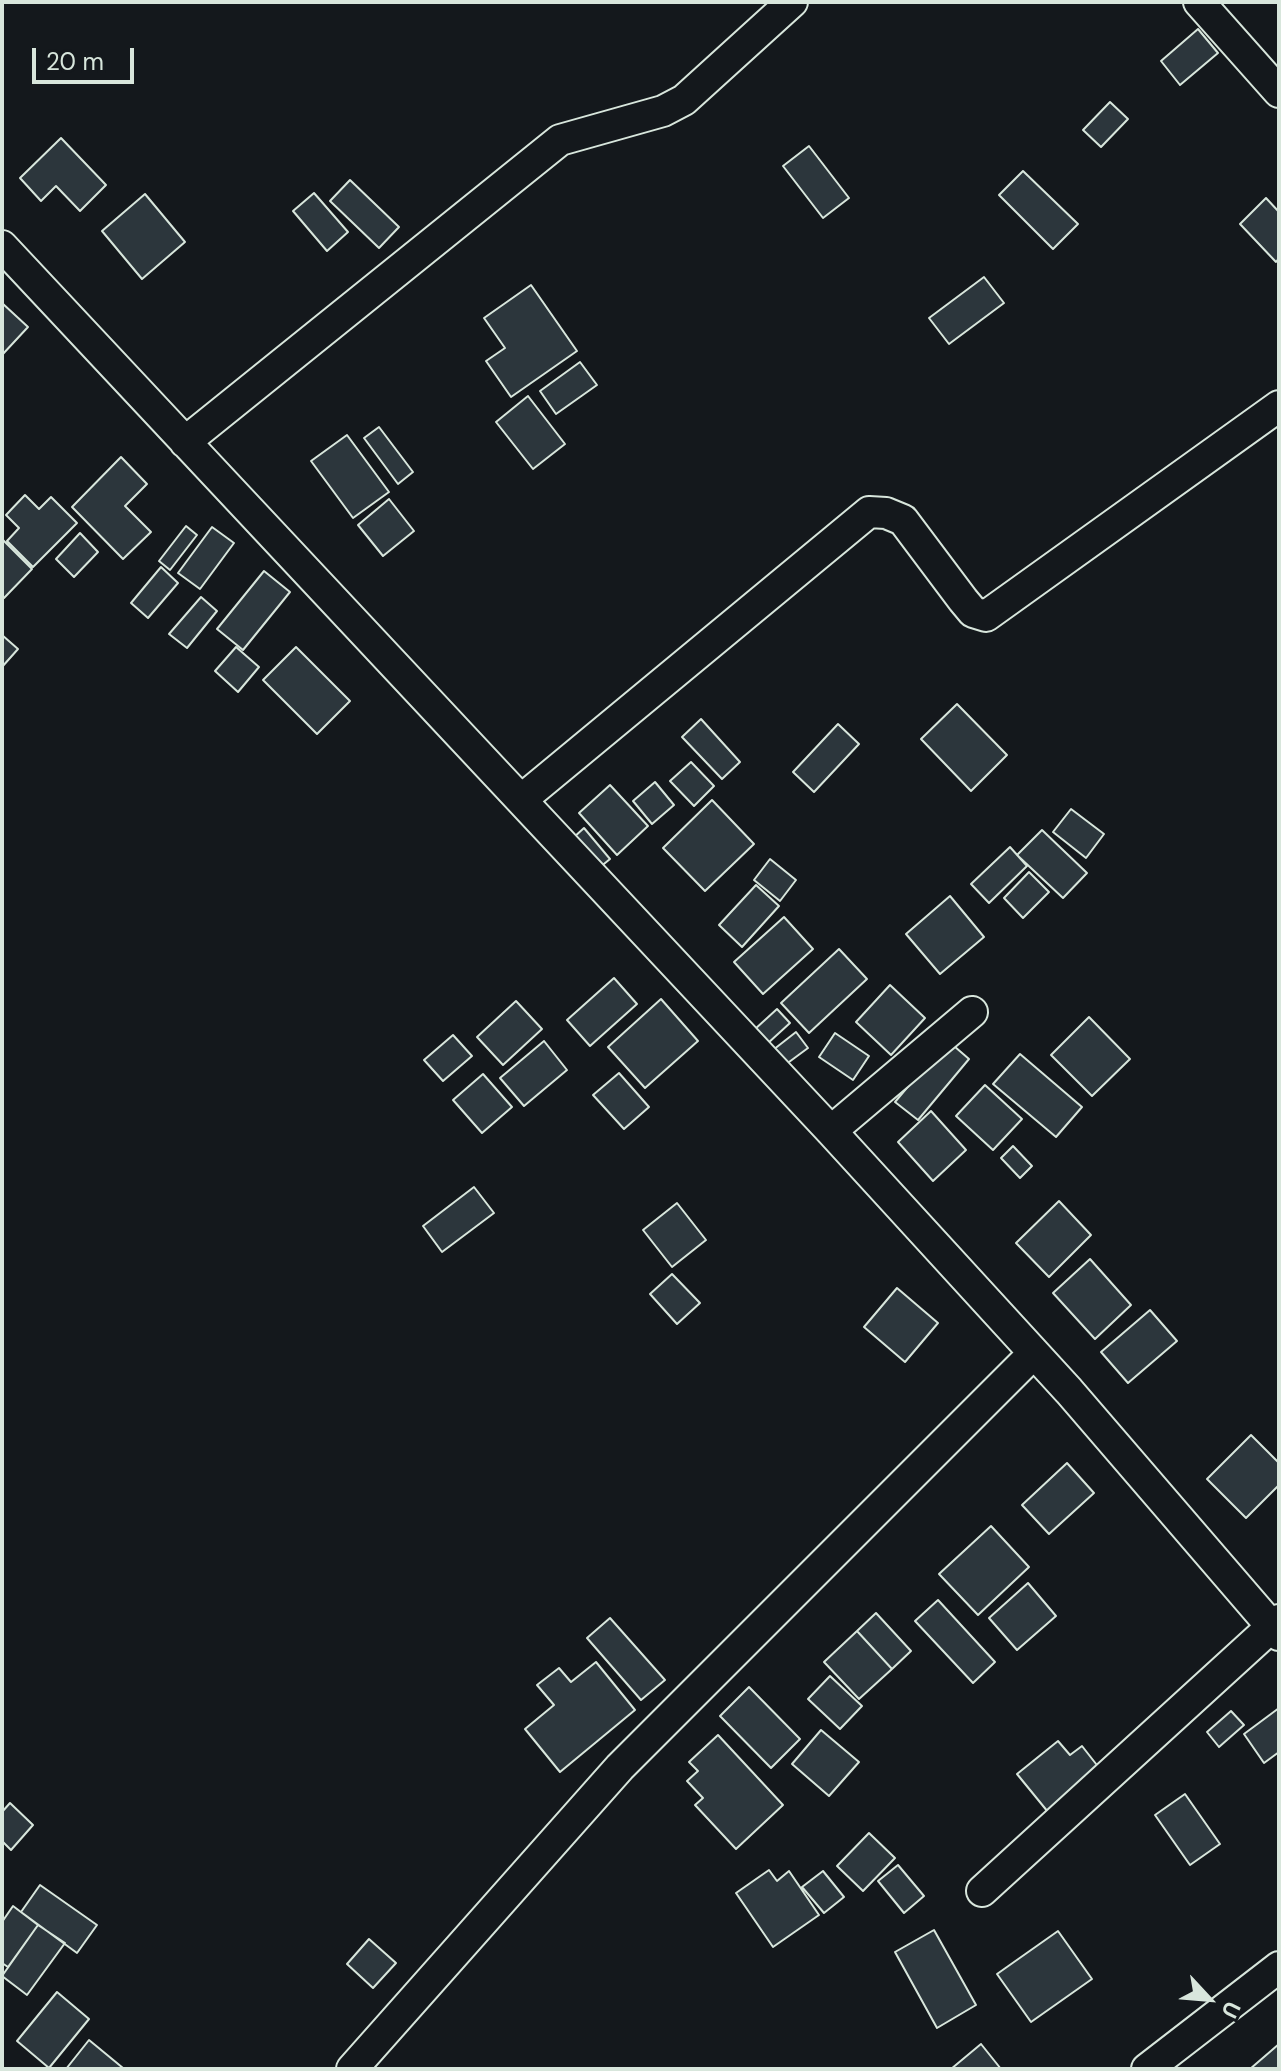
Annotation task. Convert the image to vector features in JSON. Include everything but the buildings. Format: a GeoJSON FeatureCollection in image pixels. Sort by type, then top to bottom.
{"type":"FeatureCollection","features":[{"type":"Feature","properties":{"kind":"street"},"geometry":{"type":"LineString","coordinates":[[185,442],[560,140],[663,111],[684,100],[792,2]]}},
{"type":"Feature","properties":{"kind":"street"},"geometry":{"type":"LineString","coordinates":[[1199,2],[1279,92]]}},
{"type":"Feature","properties":{"kind":"street"},"geometry":{"type":"LineString","coordinates":[[2,246],[831,1131],[1034,1353],[1277,1628],[982,1891]]}},
{"type":"Feature","properties":{"kind":"street"},"geometry":{"type":"LineString","coordinates":[[521,800],[869,512],[886,513],[903,520],[973,612],[986,616],[1279,406]]}},
{"type":"Feature","properties":{"kind":"street"},"geometry":{"type":"LineString","coordinates":[[831,1131],[972,1012]]}},
{"type":"Feature","properties":{"kind":"street"},"geometry":{"type":"LineString","coordinates":[[352,2069],[620,1767],[1034,1353]]}},
{"type":"Feature","properties":{"kind":"street"},"geometry":{"type":"LineString","coordinates":[[1147,2069],[1279,1967]]}}]}
